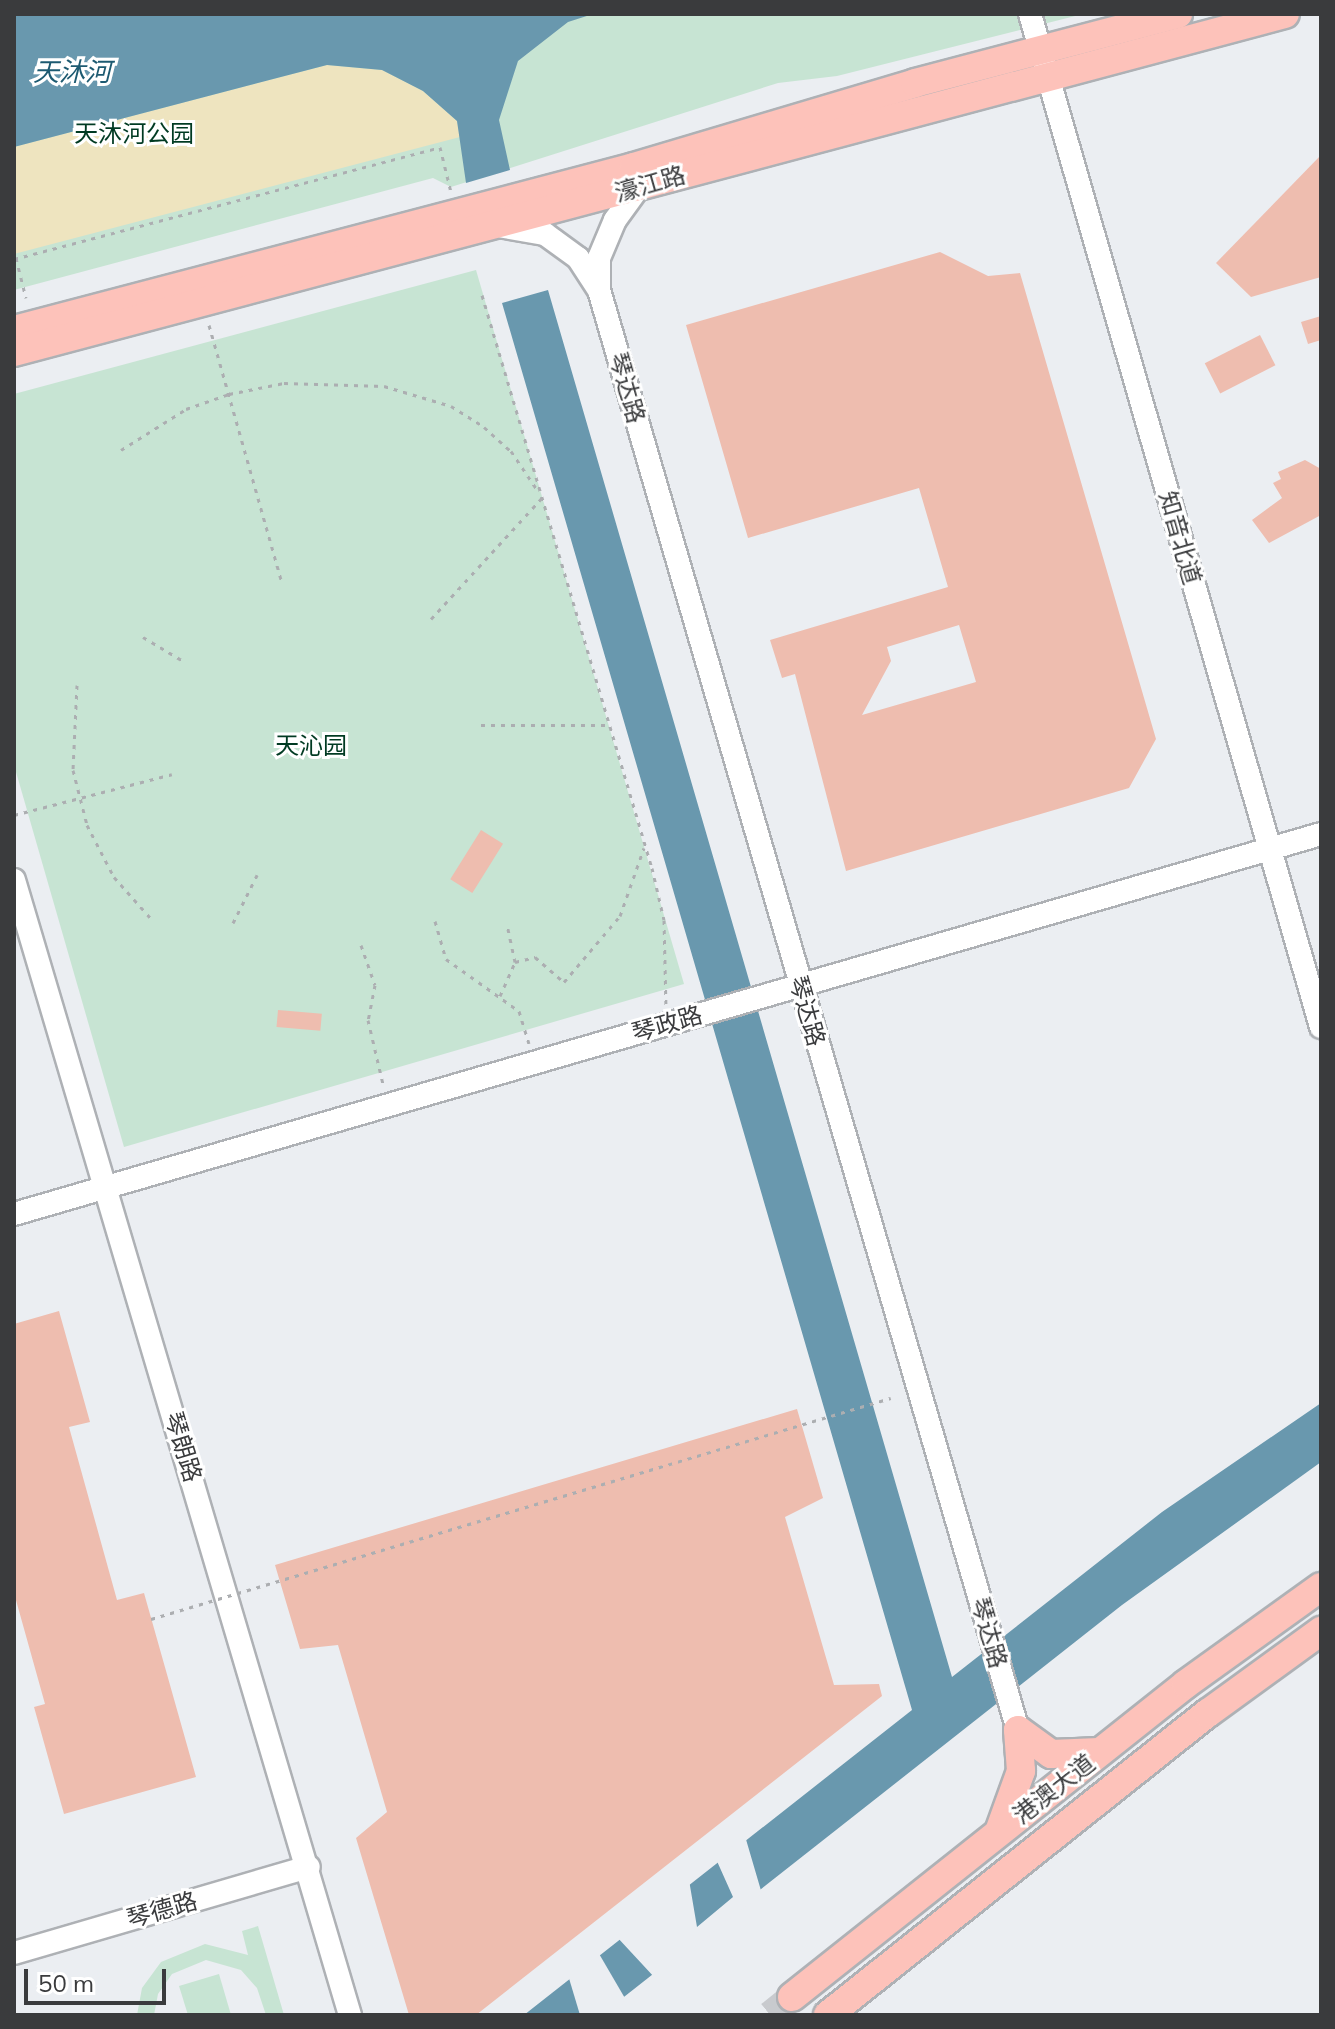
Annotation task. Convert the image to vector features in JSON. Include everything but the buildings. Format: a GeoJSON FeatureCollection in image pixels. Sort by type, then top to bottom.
{"type":"FeatureCollection","features":[{"type":"Feature","properties":{"kind":"main road","name":"濠江路"},"geometry":{"type":"LineString","coordinates":[[14,352],[639,187],[1044,62],[1178,14]]}},
{"type":"Feature","properties":{"kind":"main road","name":"濠江路"},"geometry":{"type":"LineString","coordinates":[[14,330],[1044,62],[1285,14]]}},
{"type":"Feature","properties":{"kind":"main road","name":"港澳大道"},"geometry":{"type":"LineString","coordinates":[[792,1997],[1101,1751],[1321,1587]]}},
{"type":"Feature","properties":{"kind":"main road","name":"港澳大道"},"geometry":{"type":"LineString","coordinates":[[828,2015],[1208,1713],[1321,1631]]}},
{"type":"Feature","properties":{"kind":"main road"},"geometry":{"type":"LineString","coordinates":[[1018,1730],[1051,1754],[1076,1758],[1101,1751]]}},
{"type":"Feature","properties":{"kind":"main road"},"geometry":{"type":"LineString","coordinates":[[997,1834],[1019,1784],[1018,1730]]}},
{"type":"Feature","properties":{"kind":"street","name":"知音北道"},"geometry":{"type":"LineString","coordinates":[[1030,14],[1321,1027]]}},
{"type":"Feature","properties":{"kind":"street"},"geometry":{"type":"LineString","coordinates":[[599,290],[599,258],[615,220],[639,187]]}},
{"type":"Feature","properties":{"kind":"street"},"geometry":{"type":"LineString","coordinates":[[498,226],[545,234],[578,258],[599,290]]}},
{"type":"Feature","properties":{"kind":"street","name":"琴达路"},"geometry":{"type":"LineString","coordinates":[[599,290],[1018,1730]]}},
{"type":"Feature","properties":{"kind":"street","name":"琴政路"},"geometry":{"type":"LineString","coordinates":[[14,1214],[1321,834]]}},
{"type":"Feature","properties":{"kind":"street","name":"琴朗路"},"geometry":{"type":"LineString","coordinates":[[14,880],[309,1867],[350,2015]]}},
{"type":"Feature","properties":{"kind":"street","name":"琴德路"},"geometry":{"type":"LineString","coordinates":[[14,1953],[309,1867]]}},
{"type":"Feature","properties":{"kind":"path"},"geometry":{"type":"LineString","coordinates":[[26,298],[15,258],[440,147],[456,215]]}},
{"type":"Feature","properties":{"kind":"path"},"geometry":{"type":"LineString","coordinates":[[482,295],[645,844],[664,920],[665,1024]]}},
{"type":"Feature","properties":{"kind":"path"},"geometry":{"type":"LineString","coordinates":[[203,303],[282,583]]}},
{"type":"Feature","properties":{"kind":"path"},"geometry":{"type":"LineString","coordinates":[[121,450],[186,409],[229,394],[329,381],[420,394],[484,427],[511,451],[542,498]]}},
{"type":"Feature","properties":{"kind":"path"},"geometry":{"type":"LineString","coordinates":[[431,619],[542,498]]}},
{"type":"Feature","properties":{"kind":"path"},"geometry":{"type":"LineString","coordinates":[[143,637],[185,662]]}},
{"type":"Feature","properties":{"kind":"path"},"geometry":{"type":"LineString","coordinates":[[77,685],[71,741],[78,797],[114,877],[153,921]]}},
{"type":"Feature","properties":{"kind":"path"},"geometry":{"type":"LineString","coordinates":[[481,725],[609,725]]}},
{"type":"Feature","properties":{"kind":"path"},"geometry":{"type":"LineString","coordinates":[[14,815],[172,774]]}},
{"type":"Feature","properties":{"kind":"path"},"geometry":{"type":"LineString","coordinates":[[515,962],[535,957],[564,982],[620,916],[645,844]]}},
{"type":"Feature","properties":{"kind":"path"},"geometry":{"type":"LineString","coordinates":[[233,923],[257,875]]}},
{"type":"Feature","properties":{"kind":"path"},"geometry":{"type":"LineString","coordinates":[[435,921],[446,959],[519,1011],[535,1062]]}},
{"type":"Feature","properties":{"kind":"path"},"geometry":{"type":"LineString","coordinates":[[499,997],[515,962],[507,924]]}},
{"type":"Feature","properties":{"kind":"path"},"geometry":{"type":"LineString","coordinates":[[361,945],[375,985],[368,1020],[372,1051],[389,1105]]}},
{"type":"Feature","properties":{"kind":"path"},"geometry":{"type":"LineString","coordinates":[[151,1619],[891,1398]]}},
{"type":"Feature","properties":{"kind":"green space","name":"天沐河公园"},"geometry":{"type":"Polygon","coordinates":[[[14,14],[1083,14],[837,76],[778,83],[451,187],[433,178],[14,290],[14,14]]]}},
{"type":"Feature","properties":{"kind":"green space","name":"天沁园"},"geometry":{"type":"Polygon","coordinates":[[[476,270],[684,984],[124,1147],[14,765],[14,394],[476,270]]]}},
{"type":"Feature","properties":{"kind":"green space"},"geometry":{"type":"Polygon","coordinates":[[[258,1926],[284,2015],[266,2015],[257,1988],[241,1970],[206,1960],[172,1974],[158,1994],[154,2015],[137,2015],[142,1988],[161,1962],[205,1944],[248,1955],[242,1931],[258,1926]]]}},
{"type":"Feature","properties":{"kind":"green space"},"geometry":{"type":"Polygon","coordinates":[[[219,1974],[231,2015],[188,2015],[179,1986],[219,1974]]]}},
{"type":"Feature","properties":{"kind":"sand"},"geometry":{"type":"Polygon","coordinates":[[[327,65],[382,70],[423,91],[457,121],[460,137],[14,254],[14,147],[327,65]]]}},
{"type":"Feature","properties":{"kind":"water","name":"天沐河"},"geometry":{"type":"Polygon","coordinates":[[[14,14],[593,14],[568,22],[518,61],[499,120],[510,170],[466,183],[457,121],[423,91],[382,70],[327,65],[14,147],[14,14]]]}},
{"type":"Feature","properties":{"kind":"water"},"geometry":{"type":"Polygon","coordinates":[[[548,290],[952,1677],[1162,1512],[1321,1403],[1321,1462],[1122,1605],[601,2015],[524,2015],[912,1710],[502,303],[548,290]]]}},
{"type":"Feature","properties":{"kind":"pier"},"geometry":{"type":"Polygon","coordinates":[[[745,1836],[762,1894],[655,1978],[617,1937],[689,1880],[697,1927],[733,1897],[716,1859],[745,1836]]]}},
{"type":"Feature","properties":{"kind":"pier"},"geometry":{"type":"Polygon","coordinates":[[[598,1952],[626,2000],[608,2015],[580,2015],[568,1975],[598,1952]]]}},
{"type":"Feature","properties":{"kind":"tunnel"},"geometry":{"type":"LineString","coordinates":[[770,2015],[792,1997]]}}]}
